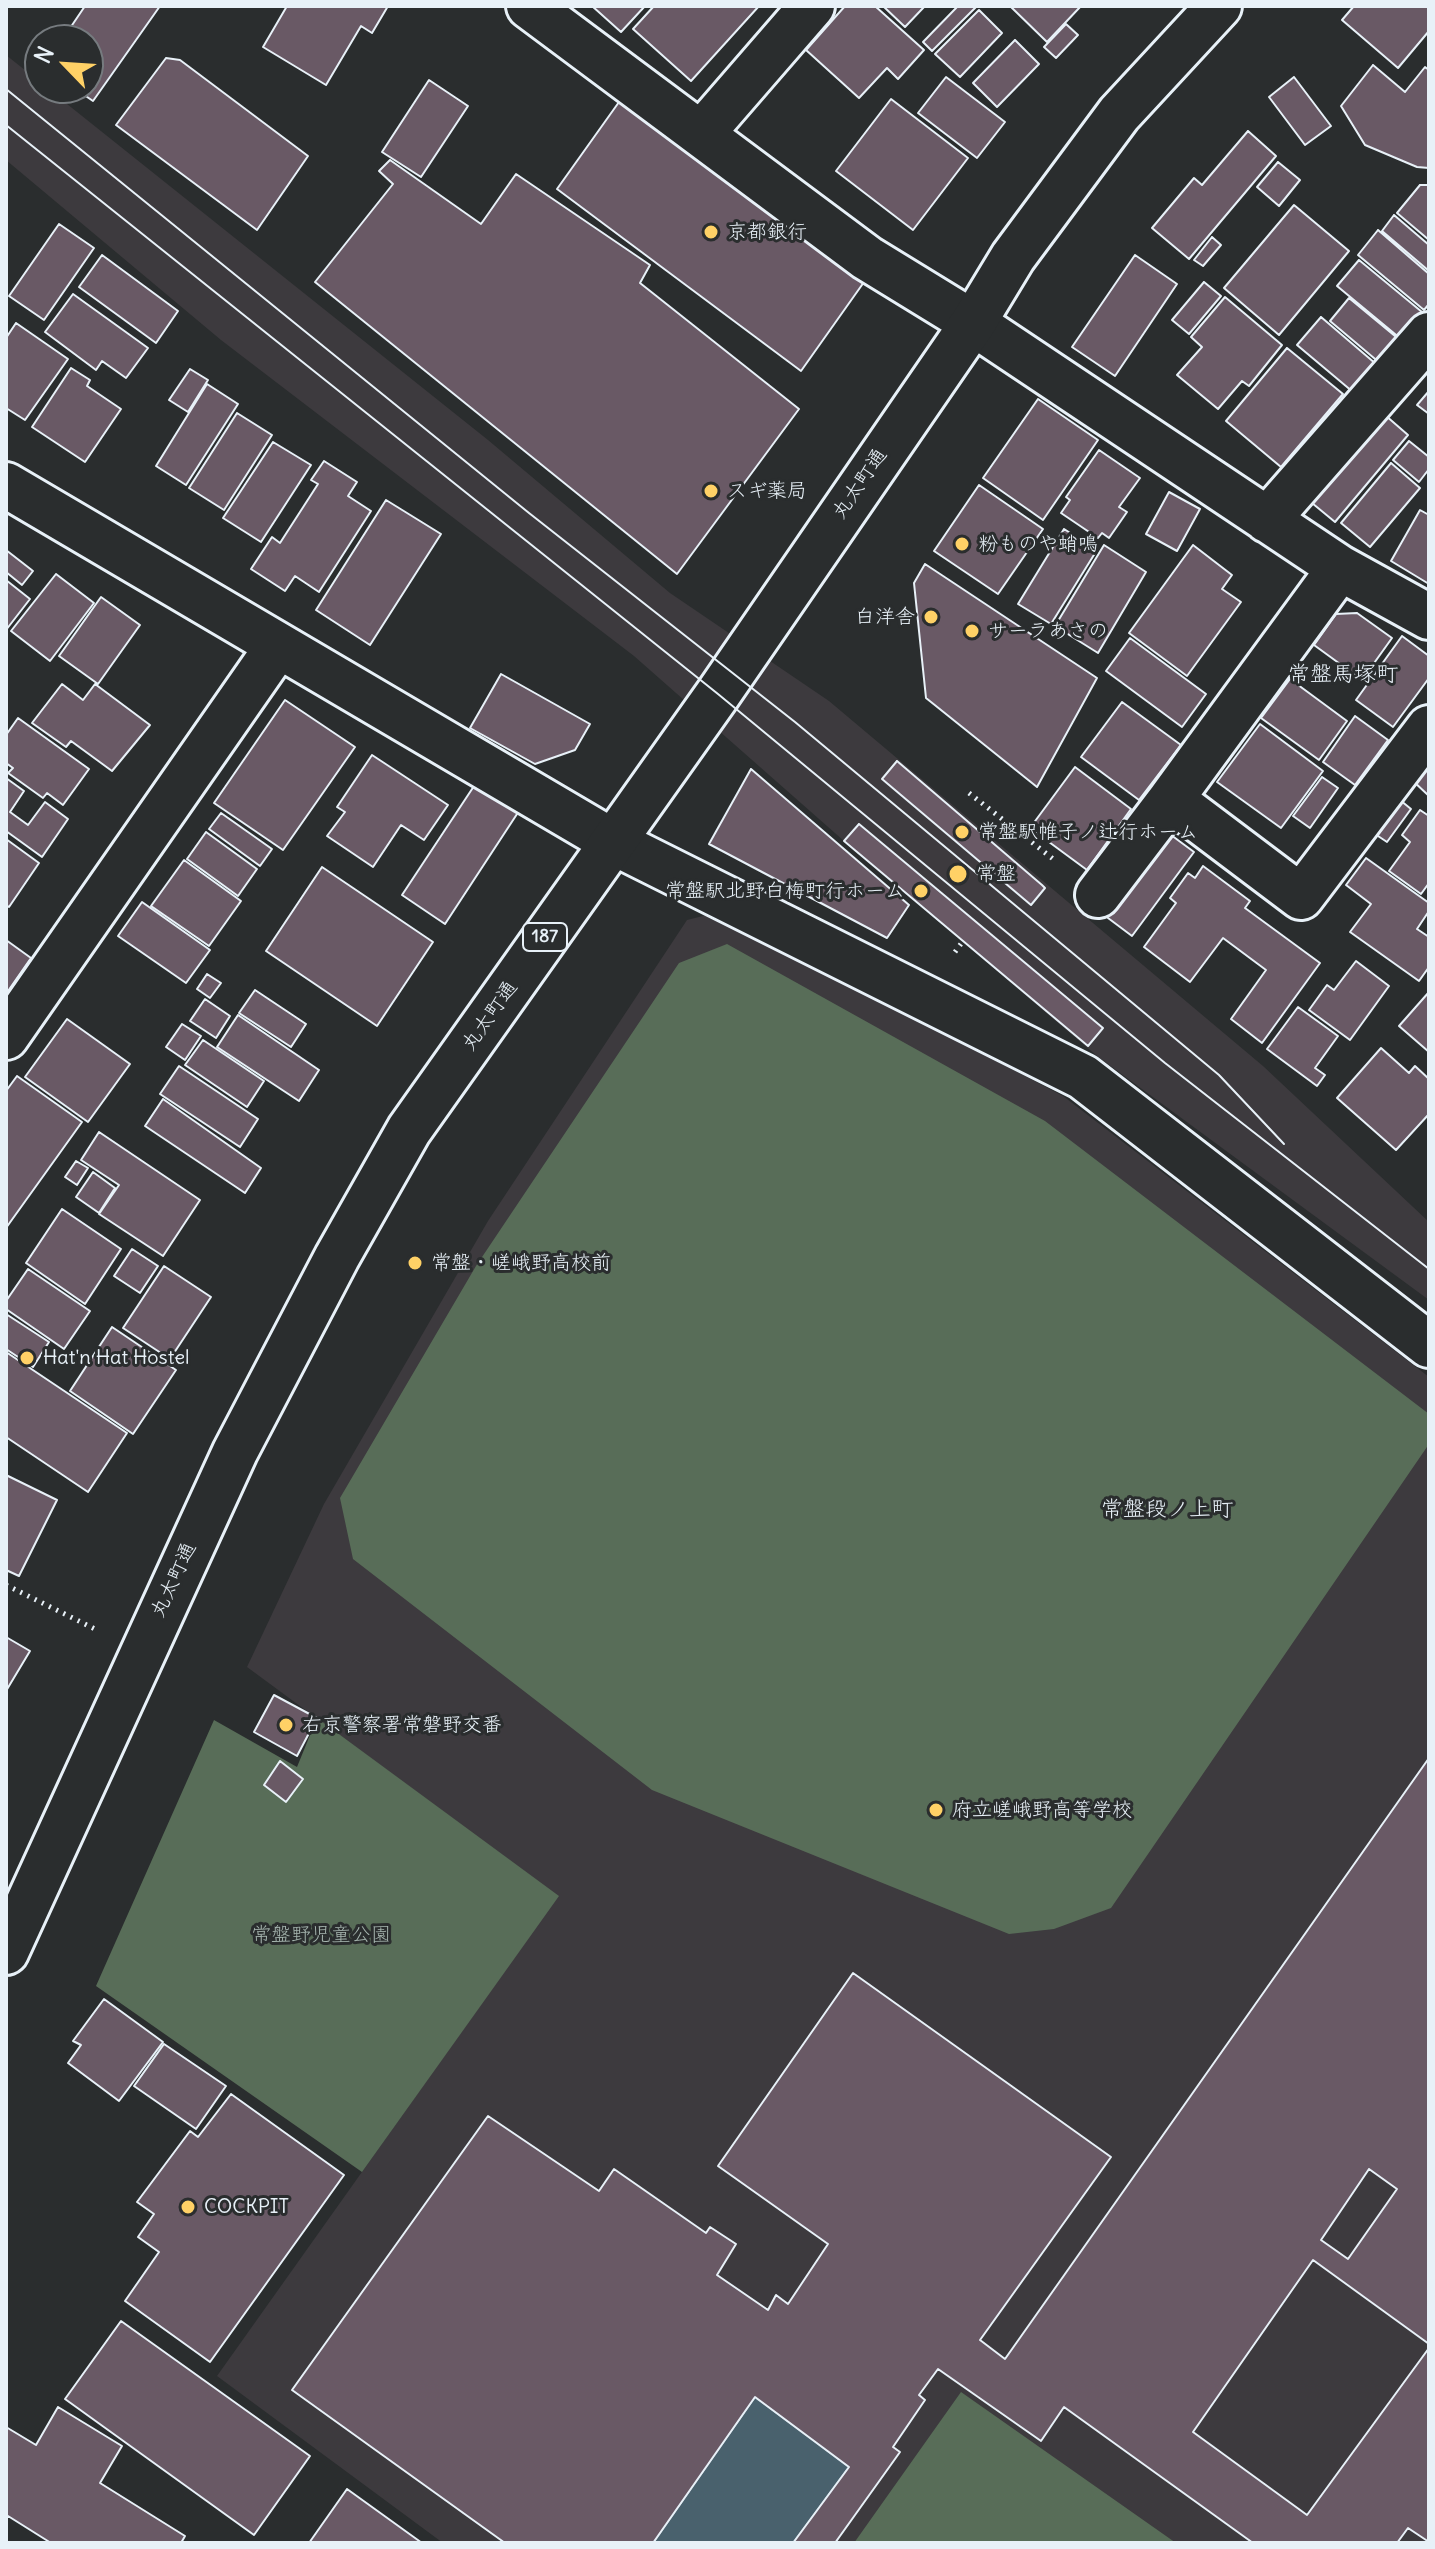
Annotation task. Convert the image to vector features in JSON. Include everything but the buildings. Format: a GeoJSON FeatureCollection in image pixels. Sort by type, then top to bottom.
{"type":"FeatureCollection","features":[{"type":"Feature","properties":{"kind":"street"},"geometry":{"type":"LineString","coordinates":[[529,6],[867,258],[973,323],[1340,568],[1429,617]]}},
{"type":"Feature","properties":{"kind":"street"},"geometry":{"type":"LineString","coordinates":[[702,133],[812,6]]}},
{"type":"Feature","properties":{"kind":"street","name":"丸太町通"},"geometry":{"type":"LineString","coordinates":[[6,1952],[141,1651],[235,1452],[337,1257],[409,1130],[973,323],[1013,257],[1119,114],[1219,6]]}},
{"type":"Feature","properties":{"kind":"street"},"geometry":{"type":"LineString","coordinates":[[1267,520],[1429,335]]}},
{"type":"Feature","properties":{"kind":"street"},"geometry":{"type":"LineString","coordinates":[[6,485],[613,842],[1083,1077],[1429,1345]]}},
{"type":"Feature","properties":{"kind":"street"},"geometry":{"type":"LineString","coordinates":[[1098,895],[1340,568]]}},
{"type":"Feature","properties":{"kind":"street"},"geometry":{"type":"LineString","coordinates":[[6,1037],[278,646]]}},
{"type":"Feature","properties":{"kind":"street"},"geometry":{"type":"LineString","coordinates":[[1171,799],[1301,897],[1429,728]]}},
{"type":"Feature","properties":{"kind":"path"},"geometry":{"type":"LineString","coordinates":[[969,793],[1098,895]]}},
{"type":"Feature","properties":{"kind":"path"},"geometry":{"type":"LineString","coordinates":[[6,1585],[141,1651]]}},
{"type":"Feature","properties":{"kind":"shaded area"},"geometry":{"type":"Polygon","coordinates":[[[6,55],[24,69],[24,104],[67,104],[488,440],[670,593],[829,701],[1263,1066],[1429,1222],[1429,1300],[1097,1056],[844,841],[634,656],[221,340],[6,160],[6,55]]]}},
{"type":"Feature","properties":{"kind":"shaded area","name":"府立嵯峨野高等学校"},"geometry":{"type":"Polygon","coordinates":[[[715,913],[1063,1096],[1429,1377],[1429,2543],[443,2543],[217,2376],[558,1896],[247,1667],[324,1504],[488,1221],[687,920],[715,913]]]}},
{"type":"Feature","properties":{"kind":"green space"},"geometry":{"type":"Polygon","coordinates":[[[727,944],[1045,1121],[1429,1414],[1429,1444],[1111,1908],[1054,1929],[1009,1934],[652,1790],[353,1559],[340,1498],[476,1266],[679,963],[727,944]]]}},
{"type":"Feature","properties":{"kind":"green space","name":"常盤野児童公園"},"geometry":{"type":"Polygon","coordinates":[[[317,1718],[559,1896],[362,2172],[96,1986],[214,1720],[297,1767],[317,1718]]]}},
{"type":"Feature","properties":{"kind":"green space"},"geometry":{"type":"Polygon","coordinates":[[[961,2392],[1176,2543],[854,2543],[961,2392]]]}},
{"type":"Feature","properties":{"kind":"water"},"geometry":{"type":"Polygon","coordinates":[[[755,2397],[849,2467],[793,2543],[653,2543],[755,2397]]]}},
{"type":"Feature","properties":{"kind":"tram line"},"geometry":{"type":"LineString","coordinates":[[6,89],[529,513],[795,722],[1219,1075],[1284,1144]]}},
{"type":"Feature","properties":{"kind":"tram line"},"geometry":{"type":"LineString","coordinates":[[6,125],[718,694],[1165,1063],[1429,1269]]}},
{"type":"Feature","properties":{"kind":"place","name":"京都銀行"},"geometry":{"type":"Point","coordinates":[711,232]}},
{"type":"Feature","properties":{"kind":"place","name":"スギ薬局"},"geometry":{"type":"Point","coordinates":[711,491]}},
{"type":"Feature","properties":{"kind":"place","name":"粉ものや蛸鳴"},"geometry":{"type":"Point","coordinates":[962,544]}},
{"type":"Feature","properties":{"kind":"place","name":"白洋舎"},"geometry":{"type":"Point","coordinates":[931,617]}},
{"type":"Feature","properties":{"kind":"place","name":"サーラあさの"},"geometry":{"type":"Point","coordinates":[972,631]}},
{"type":"Feature","properties":{"kind":"place","name":"常盤駅帷子ノ辻行ホーム"},"geometry":{"type":"Point","coordinates":[962,832]}},
{"type":"Feature","properties":{"kind":"place","name":"常盤"},"geometry":{"type":"Point","coordinates":[958,874]}},
{"type":"Feature","properties":{"kind":"place","name":"常盤駅北野白梅町行ホーム"},"geometry":{"type":"Point","coordinates":[921,891]}},
{"type":"Feature","properties":{"kind":"place","name":"常盤・嵯峨野高校前"},"geometry":{"type":"Point","coordinates":[415,1263]}},
{"type":"Feature","properties":{"kind":"place","name":"Hat'n Hat Hostel"},"geometry":{"type":"Point","coordinates":[27,1358]}},
{"type":"Feature","properties":{"kind":"place","name":"右京警察署常磐野交番"},"geometry":{"type":"Point","coordinates":[286,1725]}},
{"type":"Feature","properties":{"kind":"place","name":"府立嵯峨野高等学校"},"geometry":{"type":"Point","coordinates":[936,1810]}},
{"type":"Feature","properties":{"kind":"place","name":"COCKPIT"},"geometry":{"type":"Point","coordinates":[188,2207]}},
{"type":"Feature","properties":{"kind":"district","name":"常盤馬塚町"},"geometry":{"type":"Point","coordinates":[1343,675]}},
{"type":"Feature","properties":{"kind":"district","name":"常盤段ノ上町"},"geometry":{"type":"Point","coordinates":[1167,1510]}}]}
